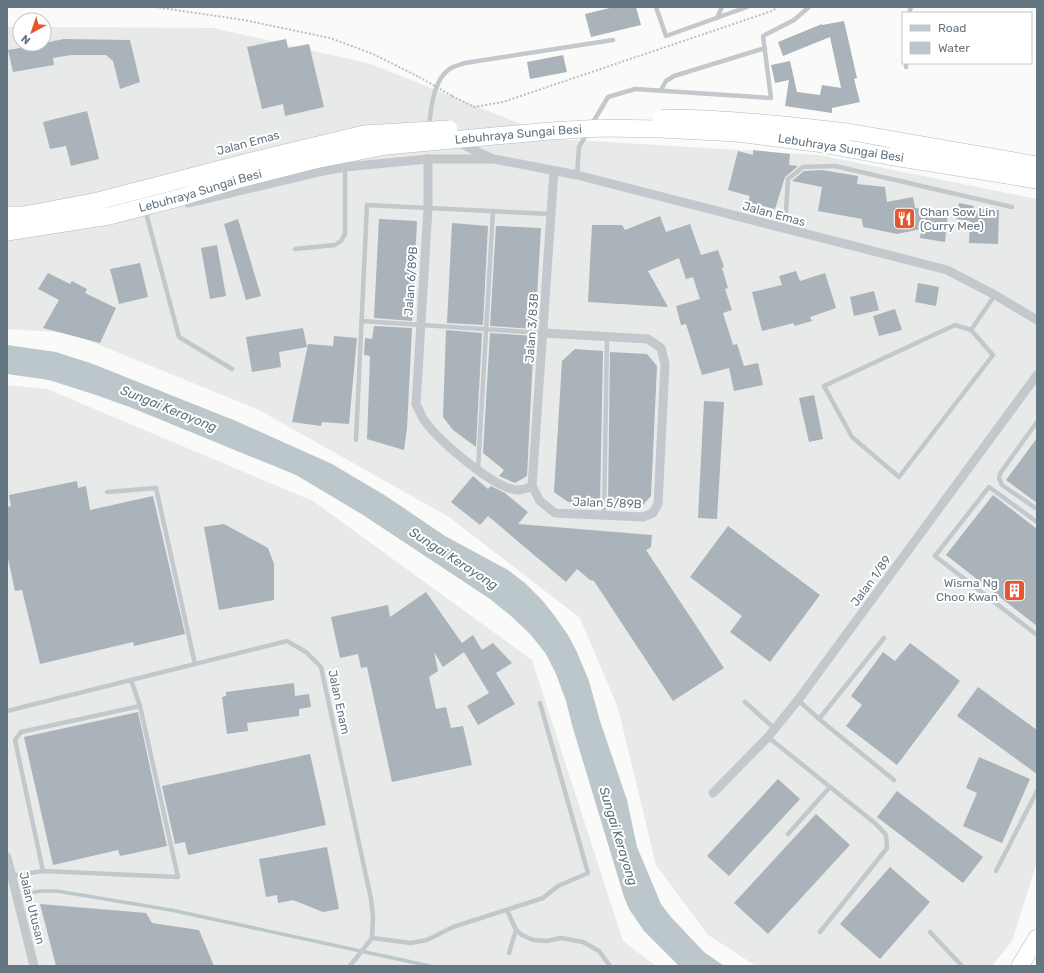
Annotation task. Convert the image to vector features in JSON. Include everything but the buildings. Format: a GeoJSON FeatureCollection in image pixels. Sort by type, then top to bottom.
{"type":"FeatureCollection","features":[{"type":"Feature","properties":{"kind":"highway","name":"Lebuhraya Sungai Besi"},"geometry":{"type":"LineString","coordinates":[[7,216],[98,201],[364,134],[619,118],[696,118],[772,123],[848,132],[1035,176]]}},
{"type":"Feature","properties":{"kind":"highway","name":"Lebuhraya Sungai Besi"},"geometry":{"type":"LineString","coordinates":[[7,233],[109,216],[182,197],[240,179],[315,160],[386,146],[565,130],[602,128],[660,128],[737,133],[816,143],[1035,176]]}},
{"type":"Feature","properties":{"kind":"highway"},"geometry":{"type":"LineString","coordinates":[[1020,966],[1037,938]]}},
{"type":"Feature","properties":{"kind":"street","name":"Jalan Emas"},"geometry":{"type":"LineString","coordinates":[[7,216],[140,185],[323,136],[428,130],[494,159]]}},
{"type":"Feature","properties":{"kind":"street","name":"Jalan Emas"},"geometry":{"type":"LineString","coordinates":[[7,233],[146,213],[323,170],[428,156],[494,159],[577,175],[947,270],[995,295],[1037,320]]}},
{"type":"Feature","properties":{"kind":"street","name":"Jalan 6/89B"},"geometry":{"type":"LineString","coordinates":[[428,156],[428,209],[416,404],[424,420],[438,436],[478,470]]}},
{"type":"Feature","properties":{"kind":"street","name":"Jalan 3/83B"},"geometry":{"type":"LineString","coordinates":[[532,486],[544,333],[554,171]]}},
{"type":"Feature","properties":{"kind":"street","name":"Jalan 5/89B"},"geometry":{"type":"LineString","coordinates":[[532,486],[540,501],[556,513],[643,517],[653,513],[658,504],[665,364],[661,348],[648,339],[544,333]]}},
{"type":"Feature","properties":{"kind":"street","name":"Jalan 1/89"},"geometry":{"type":"LineString","coordinates":[[713,793],[768,737],[798,700],[1037,374]]}},
{"type":"Feature","properties":{"kind":"street"},"geometry":{"type":"LineString","coordinates":[[478,470],[503,486],[518,490],[532,486]]}},
{"type":"Feature","properties":{"kind":"street","name":"Jalan Utusan"},"geometry":{"type":"LineString","coordinates":[[7,856],[34,966]]}},
{"type":"Feature","properties":{"kind":"lane"},"geometry":{"type":"LineString","coordinates":[[656,7],[666,36],[747,7]]}},
{"type":"Feature","properties":{"kind":"lane"},"geometry":{"type":"LineString","coordinates":[[717,18],[722,7]]}},
{"type":"Feature","properties":{"kind":"lane"},"geometry":{"type":"LineString","coordinates":[[577,175],[579,147],[608,97],[635,89],[771,98],[763,36],[794,20],[809,7]]}},
{"type":"Feature","properties":{"kind":"lane"},"geometry":{"type":"LineString","coordinates":[[428,144],[431,105],[438,82],[452,68],[465,63],[613,40]]}},
{"type":"Feature","properties":{"kind":"lane"},"geometry":{"type":"LineString","coordinates":[[661,90],[666,81],[674,76],[765,48]]}},
{"type":"Feature","properties":{"kind":"lane"},"geometry":{"type":"LineString","coordinates":[[785,229],[788,179],[803,167],[835,166],[1012,207]]}},
{"type":"Feature","properties":{"kind":"lane"},"geometry":{"type":"LineString","coordinates":[[295,249],[335,246],[341,241],[345,234],[345,167]]}},
{"type":"Feature","properties":{"kind":"lane"},"geometry":{"type":"LineString","coordinates":[[356,440],[367,205],[551,214]]}},
{"type":"Feature","properties":{"kind":"lane"},"geometry":{"type":"LineString","coordinates":[[478,470],[493,211]]}},
{"type":"Feature","properties":{"kind":"lane"},"geometry":{"type":"LineString","coordinates":[[146,213],[179,337],[232,369]]}},
{"type":"Feature","properties":{"kind":"lane"},"geometry":{"type":"LineString","coordinates":[[971,330],[995,295]]}},
{"type":"Feature","properties":{"kind":"lane"},"geometry":{"type":"LineString","coordinates":[[361,321],[544,333]]}},
{"type":"Feature","properties":{"kind":"lane"},"geometry":{"type":"LineString","coordinates":[[955,325],[971,330],[993,355],[899,477],[852,437],[824,386],[955,325]]}},
{"type":"Feature","properties":{"kind":"lane"},"geometry":{"type":"LineString","coordinates":[[604,516],[607,337]]}},
{"type":"Feature","properties":{"kind":"lane"},"geometry":{"type":"LineString","coordinates":[[1037,422],[1000,472],[999,478],[1002,485],[1037,509]]}},
{"type":"Feature","properties":{"kind":"lane"},"geometry":{"type":"LineString","coordinates":[[1037,522],[989,487],[935,556],[1037,635]]}},
{"type":"Feature","properties":{"kind":"lane"},"geometry":{"type":"LineString","coordinates":[[107,492],[156,488],[195,664]]}},
{"type":"Feature","properties":{"kind":"lane"},"geometry":{"type":"LineString","coordinates":[[819,719],[884,638]]}},
{"type":"Feature","properties":{"kind":"lane","name":"Jalan Enam"},"geometry":{"type":"LineString","coordinates":[[7,711],[287,641],[306,652],[321,667],[371,899],[373,917],[372,938]]}},
{"type":"Feature","properties":{"kind":"lane"},"geometry":{"type":"LineString","coordinates":[[12,876],[43,871],[178,877],[140,706],[131,680]]}},
{"type":"Feature","properties":{"kind":"lane"},"geometry":{"type":"LineString","coordinates":[[798,700],[894,780]]}},
{"type":"Feature","properties":{"kind":"lane"},"geometry":{"type":"LineString","coordinates":[[745,702],[775,729]]}},
{"type":"Feature","properties":{"kind":"lane"},"geometry":{"type":"LineString","coordinates":[[350,966],[372,938],[412,942],[427,940],[453,927],[543,898],[558,886],[588,873],[540,703]]}},
{"type":"Feature","properties":{"kind":"lane"},"geometry":{"type":"LineString","coordinates":[[43,871],[15,740],[21,732],[140,706]]}},
{"type":"Feature","properties":{"kind":"lane"},"geometry":{"type":"LineString","coordinates":[[768,737],[876,824],[886,835],[887,848],[820,932]]}},
{"type":"Feature","properties":{"kind":"lane"},"geometry":{"type":"LineString","coordinates":[[788,834],[830,787]]}},
{"type":"Feature","properties":{"kind":"lane"},"geometry":{"type":"LineString","coordinates":[[996,870],[1037,791]]}},
{"type":"Feature","properties":{"kind":"lane"},"geometry":{"type":"LineString","coordinates":[[507,910],[516,930],[533,940],[561,938],[583,942],[599,951],[610,966]]}},
{"type":"Feature","properties":{"kind":"lane"},"geometry":{"type":"LineString","coordinates":[[509,952],[516,930]]}},
{"type":"Feature","properties":{"kind":"lane"},"geometry":{"type":"LineString","coordinates":[[930,932],[962,966]]}},
{"type":"Feature","properties":{"kind":"path"},"geometry":{"type":"LineString","coordinates":[[155,7],[244,20],[330,38],[374,54],[419,76],[452,96],[474,107],[503,102],[765,13],[778,7]]}},
{"type":"Feature","properties":{"kind":"shaded area"},"geometry":{"type":"Polygon","coordinates":[[[7,27],[12,27],[12,52],[52,52],[52,27],[214,28],[371,64],[559,139],[819,155],[1037,199],[1037,862],[1012,941],[992,966],[756,966],[708,935],[656,865],[618,708],[580,618],[449,517],[259,410],[70,333],[7,329],[7,27]]]}},
{"type":"Feature","properties":{"kind":"shaded area"},"geometry":{"type":"Polygon","coordinates":[[[7,385],[47,389],[313,501],[532,660],[623,941],[656,966],[7,966],[7,385]]]}},
{"type":"Feature","properties":{"kind":"water","name":"Sungai Kerayong"},"geometry":{"type":"Polygon","coordinates":[[[7,345],[56,352],[93,364],[236,421],[332,464],[386,496],[445,536],[508,570],[525,583],[554,615],[568,635],[576,650],[589,681],[600,721],[627,800],[637,847],[661,904],[670,916],[704,952],[724,966],[679,966],[644,931],[629,909],[624,897],[566,701],[556,674],[546,654],[530,634],[511,616],[490,599],[363,515],[296,475],[99,396],[49,380],[7,374],[7,345]]]}},
{"type":"Feature","properties":{"kind":"waterway"},"geometry":{"type":"LineString","coordinates":[[29,893],[57,891],[171,910],[430,966]]}},
{"type":"Feature","properties":{"kind":"place","name":"Chan Sow Lin (Curry Mee)"},"geometry":{"type":"Point","coordinates":[905,219]}},
{"type":"Feature","properties":{"kind":"place","name":"Wisma Ng Choo Kwan"},"geometry":{"type":"Point","coordinates":[1014,590]}}]}
